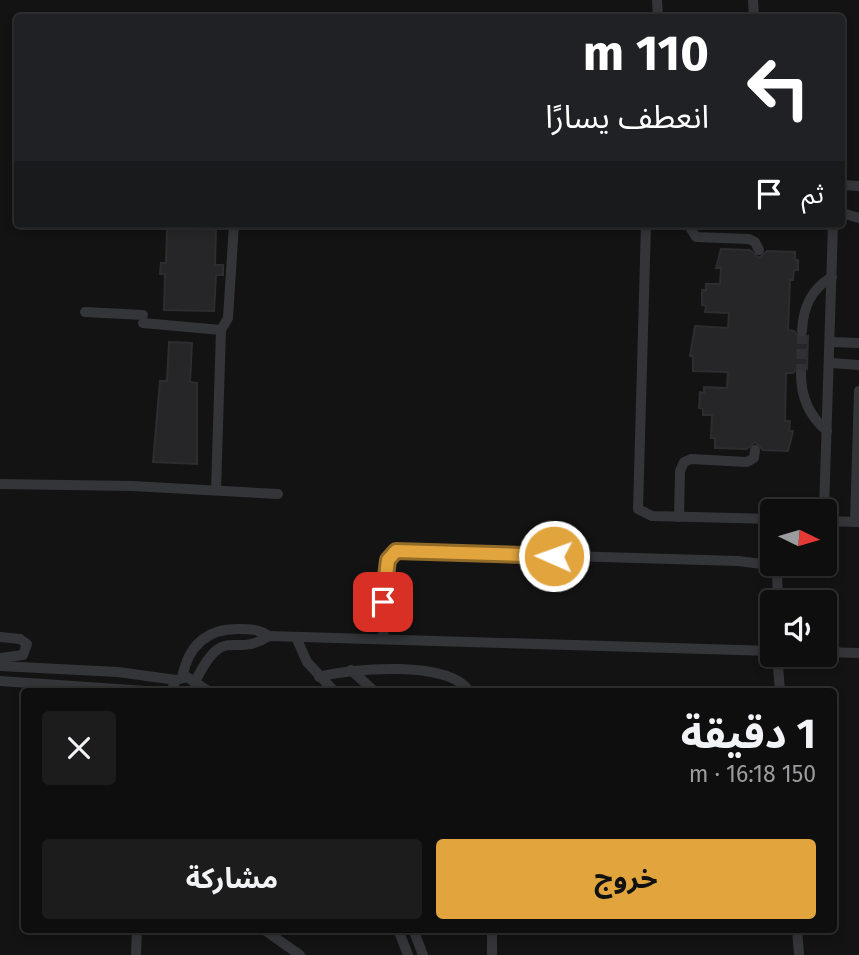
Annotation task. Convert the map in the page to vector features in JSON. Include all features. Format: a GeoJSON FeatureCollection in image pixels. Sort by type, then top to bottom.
{"type":"FeatureCollection","features":[{"type":"Feature","properties":{"kind":"lane"},"geometry":{"type":"LineString","coordinates":[[216,490],[221,330],[228,318],[233,228]]}},
{"type":"Feature","properties":{"kind":"lane"},"geometry":{"type":"LineString","coordinates":[[646,228],[637,505],[648,516],[760,519]]}},
{"type":"Feature","properties":{"kind":"lane"},"geometry":{"type":"LineString","coordinates":[[690,228],[696,237],[748,239],[755,242],[759,250]]}},
{"type":"Feature","properties":{"kind":"lane"},"geometry":{"type":"LineString","coordinates":[[824,499],[831,363],[833,228]]}},
{"type":"Feature","properties":{"kind":"lane"},"geometry":{"type":"LineString","coordinates":[[802,331],[809,298],[820,285],[832,277]]}},
{"type":"Feature","properties":{"kind":"lane"},"geometry":{"type":"LineString","coordinates":[[85,312],[221,330]]}},
{"type":"Feature","properties":{"kind":"lane"},"geometry":{"type":"LineString","coordinates":[[831,342],[859,343]]}},
{"type":"Feature","properties":{"kind":"lane"},"geometry":{"type":"LineString","coordinates":[[831,363],[859,365]]}},
{"type":"Feature","properties":{"kind":"lane"},"geometry":{"type":"LineString","coordinates":[[801,374],[805,402],[814,418],[827,431]]}},
{"type":"Feature","properties":{"kind":"lane"},"geometry":{"type":"LineString","coordinates":[[837,521],[857,522],[859,391]]}},
{"type":"Feature","properties":{"kind":"lane"},"geometry":{"type":"LineString","coordinates":[[680,517],[680,471],[684,463],[691,459],[747,462],[754,458],[755,450]]}},
{"type":"Feature","properties":{"kind":"lane"},"geometry":{"type":"LineString","coordinates":[[0,484],[278,494]]}},
{"type":"Feature","properties":{"kind":"lane"},"geometry":{"type":"LineString","coordinates":[[383,639],[388,560],[396,551],[738,561],[770,565],[778,575],[778,590]]}},
{"type":"Feature","properties":{"kind":"lane"},"geometry":{"type":"LineString","coordinates":[[173,688],[191,652],[207,634],[218,630],[257,629],[269,636],[760,651]]}},
{"type":"Feature","properties":{"kind":"lane"},"geometry":{"type":"LineString","coordinates":[[0,666],[109,671],[179,679],[200,688],[209,656],[216,649],[225,645],[258,642],[269,636]]}},
{"type":"Feature","properties":{"kind":"lane"},"geometry":{"type":"LineString","coordinates":[[296,637],[307,662],[331,688]]}},
{"type":"Feature","properties":{"kind":"lane"},"geometry":{"type":"LineString","coordinates":[[0,638],[20,639],[27,644],[23,655],[0,658]]}},
{"type":"Feature","properties":{"kind":"lane"},"geometry":{"type":"LineString","coordinates":[[837,652],[859,653]]}},
{"type":"Feature","properties":{"kind":"lane"},"geometry":{"type":"LineString","coordinates":[[778,667],[780,688]]}},
{"type":"Feature","properties":{"kind":"lane"},"geometry":{"type":"LineString","coordinates":[[319,677],[351,670],[449,675],[465,688]]}},
{"type":"Feature","properties":{"kind":"lane"},"geometry":{"type":"LineString","coordinates":[[351,670],[371,688]]}},
{"type":"Feature","properties":{"kind":"lane"},"geometry":{"type":"LineString","coordinates":[[0,681],[102,688]]}},
{"type":"Feature","properties":{"kind":"lane"},"geometry":{"type":"LineString","coordinates":[[136,955],[137,933]]}},
{"type":"Feature","properties":{"kind":"lane"},"geometry":{"type":"LineString","coordinates":[[269,933],[300,955]]}},
{"type":"Feature","properties":{"kind":"lane"},"geometry":{"type":"LineString","coordinates":[[400,933],[408,955]]}},
{"type":"Feature","properties":{"kind":"lane"},"geometry":{"type":"LineString","coordinates":[[415,933],[423,955]]}},
{"type":"Feature","properties":{"kind":"lane"},"geometry":{"type":"LineString","coordinates":[[492,933],[492,955]]}},
{"type":"Feature","properties":{"kind":"lane"},"geometry":{"type":"LineString","coordinates":[[797,933],[799,955]]}},
{"type":"Feature","properties":{"kind":"building"},"geometry":{"type":"Polygon","coordinates":[[[167,229],[216,230],[215,265],[223,265],[223,275],[216,275],[214,311],[164,310],[165,274],[160,274],[161,263],[166,263],[167,229]]]}},
{"type":"Feature","properties":{"kind":"building"},"geometry":{"type":"Polygon","coordinates":[[[721,249],[750,250],[759,258],[767,251],[795,252],[795,260],[798,260],[798,270],[794,270],[793,280],[790,280],[788,330],[794,331],[801,339],[808,336],[807,369],[800,366],[793,373],[786,373],[785,421],[790,421],[789,431],[793,431],[788,451],[763,450],[755,442],[747,449],[715,448],[715,438],[711,438],[712,415],[703,415],[703,409],[699,408],[700,392],[704,393],[704,387],[727,388],[728,372],[693,371],[693,356],[690,356],[695,326],[728,328],[729,313],[705,312],[706,306],[702,305],[702,290],[706,290],[706,284],[720,284],[721,268],[716,268],[721,249]]]}},
{"type":"Feature","properties":{"kind":"building"},"geometry":{"type":"Polygon","coordinates":[[[169,342],[192,343],[190,382],[197,383],[197,464],[153,462],[160,381],[167,381],[169,342]]]}},
{"type":"Feature","properties":{"kind":"tunnel"},"geometry":{"type":"LineString","coordinates":[[801,374],[802,331]]}},
{"type":"Feature","properties":{"kind":"route"},"geometry":{"type":"LineString","coordinates":[[383,602],[388,560],[396,551],[554,556]]}}]}
